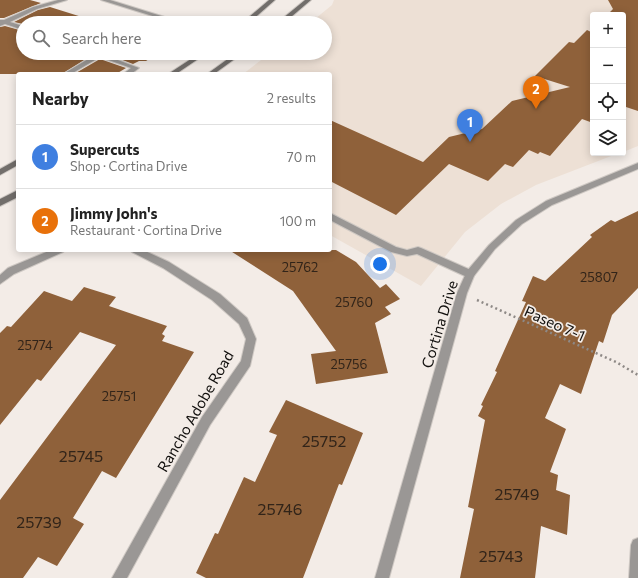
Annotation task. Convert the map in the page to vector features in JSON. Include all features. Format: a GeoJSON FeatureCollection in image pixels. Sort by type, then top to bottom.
{"type":"FeatureCollection","features":[{"type":"Feature","properties":{"kind":"main road"},"geometry":{"type":"LineString","coordinates":[[253,16],[272,0]]}},
{"type":"Feature","properties":{"kind":"main road"},"geometry":{"type":"LineString","coordinates":[[289,16],[308,0]]}},
{"type":"Feature","properties":{"kind":"main road"},"geometry":{"type":"LineString","coordinates":[[175,72],[193,60]]}},
{"type":"Feature","properties":{"kind":"main road"},"geometry":{"type":"LineString","coordinates":[[213,72],[230,60]]}},
{"type":"Feature","properties":{"kind":"main road"},"geometry":{"type":"LineString","coordinates":[[0,172],[16,163]]}},
{"type":"Feature","properties":{"kind":"main road"},"geometry":{"type":"LineString","coordinates":[[0,203],[16,194]]}},
{"type":"Feature","properties":{"kind":"street"},"geometry":{"type":"LineString","coordinates":[[1,22],[35,8],[64,0]]}},
{"type":"Feature","properties":{"kind":"street"},"geometry":{"type":"LineString","coordinates":[[104,0],[158,16]]}},
{"type":"Feature","properties":{"kind":"street"},"geometry":{"type":"LineString","coordinates":[[1,22],[16,26]]}},
{"type":"Feature","properties":{"kind":"street"},"geometry":{"type":"LineString","coordinates":[[69,72],[88,60]]}},
{"type":"Feature","properties":{"kind":"street"},"geometry":{"type":"LineString","coordinates":[[114,60],[136,68],[129,72]]}},
{"type":"Feature","properties":{"kind":"street","name":"Cortina Drive"},"geometry":{"type":"LineString","coordinates":[[382,578],[462,293],[470,274],[492,247],[514,227],[549,203],[638,166]]}},
{"type":"Feature","properties":{"kind":"street"},"geometry":{"type":"LineString","coordinates":[[332,217],[394,250],[407,253],[418,250],[470,274]]}},
{"type":"Feature","properties":{"kind":"street"},"geometry":{"type":"LineString","coordinates":[[0,280],[11,271],[55,252]]}},
{"type":"Feature","properties":{"kind":"street","name":"Rancho Adobe Road"},"geometry":{"type":"LineString","coordinates":[[119,578],[206,421],[246,363],[251,339],[243,321],[216,297],[166,265],[139,252]]}},
{"type":"Feature","properties":{"kind":"street"},"geometry":{"type":"LineString","coordinates":[[636,578],[638,545]]}},
{"type":"Feature","properties":{"kind":"path","name":"Paseo 7-1"},"geometry":{"type":"LineString","coordinates":[[462,293],[616,362],[638,375]]}},
{"type":"Feature","properties":{"kind":"shaded area"},"geometry":{"type":"Polygon","coordinates":[[[334,0],[638,0],[638,146],[626,151],[626,12],[590,12],[590,156],[611,156],[536,185],[501,204],[465,232],[421,286],[332,236],[332,72],[246,72],[261,60],[332,60],[332,16],[319,16],[332,5],[334,0]]]}},
{"type":"Feature","properties":{"kind":"building"},"geometry":{"type":"Polygon","coordinates":[[[0,0],[30,0],[41,3],[4,18],[0,18],[0,0]]]}},
{"type":"Feature","properties":{"kind":"building"},"geometry":{"type":"Polygon","coordinates":[[[608,0],[638,0],[638,111],[626,107],[626,12],[610,12],[613,9],[608,0]]]}},
{"type":"Feature","properties":{"kind":"building"},"geometry":{"type":"Polygon","coordinates":[[[50,7],[79,16],[26,16],[38,10],[50,7]]]}},
{"type":"Feature","properties":{"kind":"building"},"geometry":{"type":"Polygon","coordinates":[[[5,26],[16,29],[16,60],[84,60],[65,72],[16,72],[16,74],[0,74],[0,27],[5,26]]]}},
{"type":"Feature","properties":{"kind":"building"},"geometry":{"type":"Polygon","coordinates":[[[587,30],[590,32],[590,122],[582,119],[550,156],[540,152],[538,154],[529,150],[513,167],[505,164],[488,181],[449,164],[396,215],[332,182],[332,121],[423,162],[449,137],[482,129],[512,101],[570,87],[535,76],[569,42],[574,43],[587,30]]]}},
{"type":"Feature","properties":{"kind":"building"},"geometry":{"type":"Polygon","coordinates":[[[98,60],[103,60],[126,68],[119,72],[77,72],[98,60]]]}},
{"type":"Feature","properties":{"kind":"building"},"geometry":{"type":"Polygon","coordinates":[[[122,60],[148,60],[139,61],[133,64],[122,60]]]}},
{"type":"Feature","properties":{"kind":"building"},"geometry":{"type":"Polygon","coordinates":[[[638,211],[638,288],[612,315],[603,343],[599,341],[581,394],[560,384],[545,418],[566,429],[550,472],[558,475],[556,490],[570,495],[567,535],[541,526],[535,578],[460,578],[474,509],[468,507],[485,420],[478,416],[483,406],[481,405],[497,372],[495,371],[526,302],[522,301],[533,276],[545,281],[592,237],[590,235],[611,220],[615,222],[638,211]]]}},
{"type":"Feature","properties":{"kind":"building"},"geometry":{"type":"Polygon","coordinates":[[[332,250],[336,250],[356,262],[380,288],[386,284],[400,299],[385,307],[391,314],[375,323],[388,373],[316,384],[311,354],[336,351],[293,291],[232,252],[332,252],[332,250]]]}},
{"type":"Feature","properties":{"kind":"building"},"geometry":{"type":"Polygon","coordinates":[[[84,287],[116,297],[109,306],[167,326],[162,334],[165,336],[162,341],[194,352],[116,478],[102,471],[73,518],[84,524],[57,566],[38,557],[23,578],[0,578],[0,500],[116,345],[80,332],[41,381],[37,379],[0,425],[0,333],[7,326],[11,327],[44,291],[72,301],[84,287]]]}},
{"type":"Feature","properties":{"kind":"building"},"geometry":{"type":"Polygon","coordinates":[[[286,400],[363,433],[342,485],[339,484],[303,578],[206,578],[196,573],[215,533],[218,534],[244,477],[255,482],[277,435],[269,432],[286,400]]]}},
{"type":"Feature","properties":{"kind":"place","name":"Jimmy John's"},"geometry":{"type":"Point","coordinates":[536,109]}},
{"type":"Feature","properties":{"kind":"place","name":"Supercuts"},"geometry":{"type":"Point","coordinates":[470,142]}}]}
